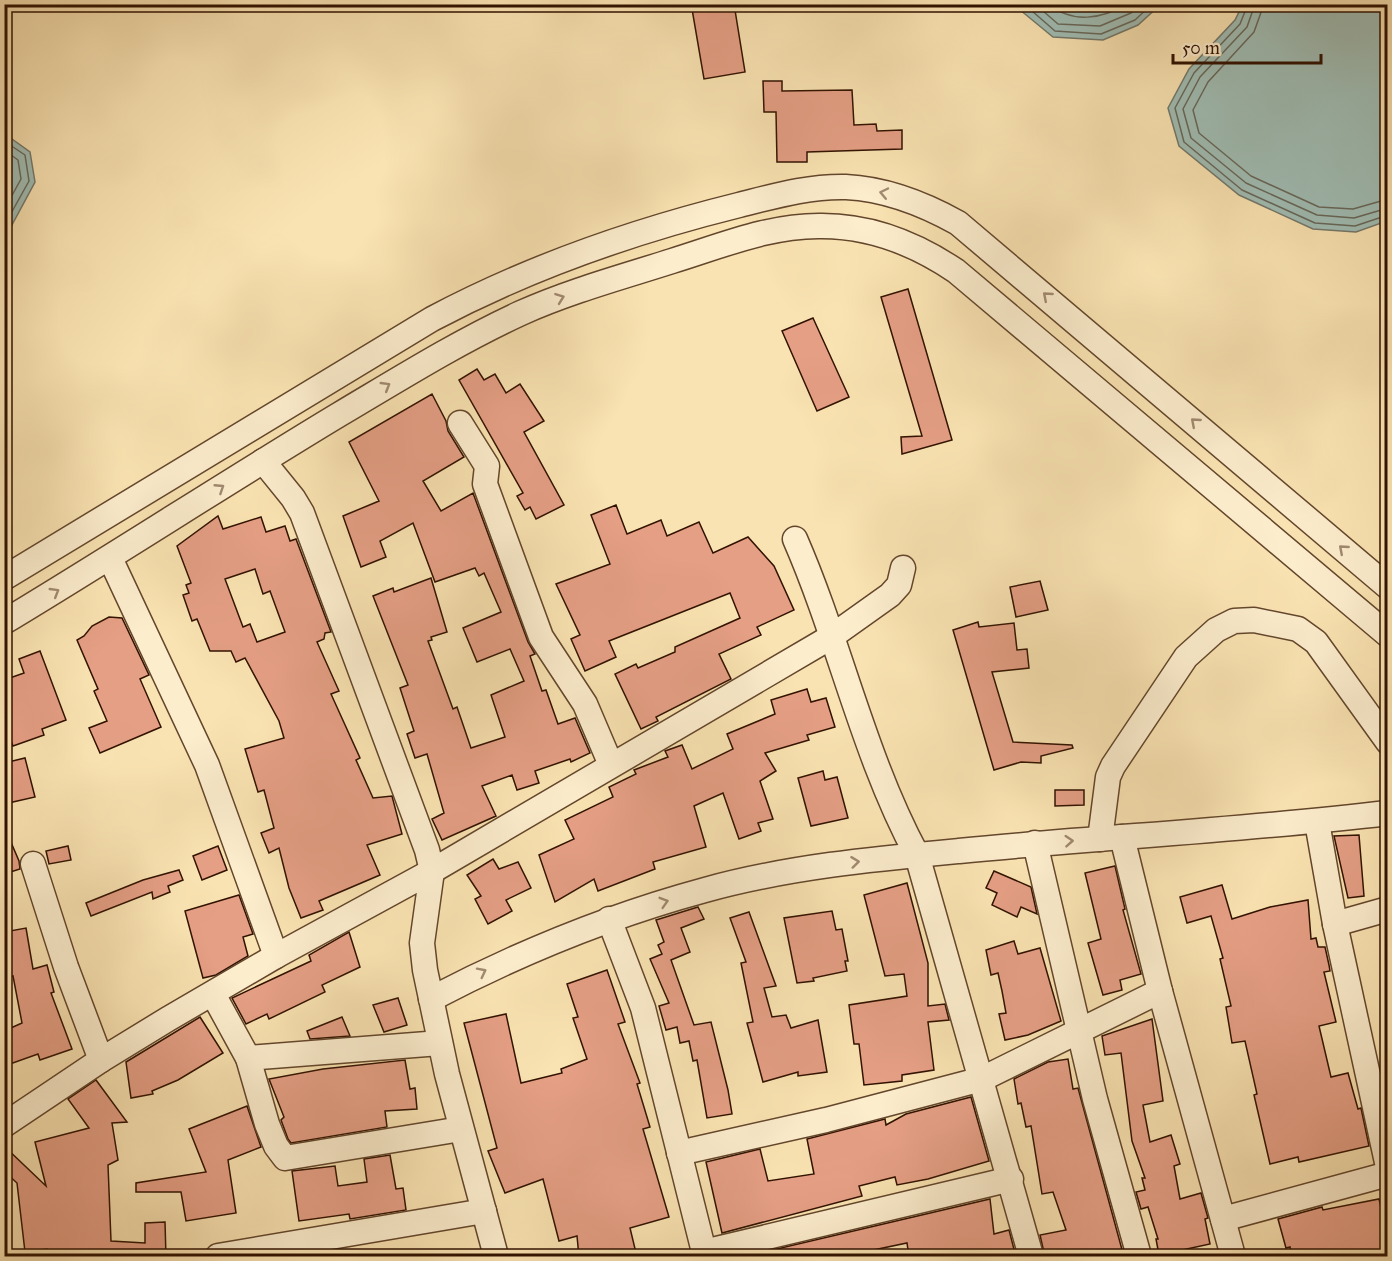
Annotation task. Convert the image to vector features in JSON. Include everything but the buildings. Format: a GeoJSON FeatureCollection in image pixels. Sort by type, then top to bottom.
{"type":"FeatureCollection","features":[{"type":"Feature","properties":{"kind":"street"},"geometry":{"type":"LineString","coordinates":[[4,578],[432,319],[496,286],[542,267],[696,215],[802,189],[826,187],[895,195],[938,212],[958,223],[1388,587]]}},
{"type":"Feature","properties":{"kind":"street"},"geometry":{"type":"LineString","coordinates":[[4,622],[110,558],[263,460],[453,347],[560,297],[765,232],[822,226],[851,228],[906,243],[956,271],[1388,635]]}},
{"type":"Feature","properties":{"kind":"street"},"geometry":{"type":"LineString","coordinates":[[460,423],[487,465],[485,484],[541,637],[585,704],[611,765]]}},
{"type":"Feature","properties":{"kind":"street"},"geometry":{"type":"LineString","coordinates":[[263,460],[302,513],[427,850],[432,871],[422,944],[430,999],[461,1129],[496,1257]]}},
{"type":"Feature","properties":{"kind":"street"},"geometry":{"type":"LineString","coordinates":[[795,539],[892,809],[917,855],[1011,1179],[1031,1257]]}},
{"type":"Feature","properties":{"kind":"street"},"geometry":{"type":"LineString","coordinates":[[110,558],[207,765],[276,956]]}},
{"type":"Feature","properties":{"kind":"street"},"geometry":{"type":"LineString","coordinates":[[4,1125],[101,1060],[276,956],[432,871],[831,637],[890,595],[899,585],[903,568]]}},
{"type":"Feature","properties":{"kind":"street"},"geometry":{"type":"LineString","coordinates":[[1233,1257],[1160,991],[1111,838],[1107,783],[1113,766],[1186,657],[1216,630],[1234,621],[1254,620],[1298,629],[1316,642],[1388,742]]}},
{"type":"Feature","properties":{"kind":"street"},"geometry":{"type":"LineString","coordinates":[[430,999],[508,960],[609,919],[729,884],[807,868],[1035,843],[1317,822],[1388,813]]}},
{"type":"Feature","properties":{"kind":"street"},"geometry":{"type":"LineString","coordinates":[[1317,822],[1335,924],[1388,1167]]}},
{"type":"Feature","properties":{"kind":"street"},"geometry":{"type":"LineString","coordinates":[[1035,843],[1079,1033],[1139,1257]]}},
{"type":"Feature","properties":{"kind":"street"},"geometry":{"type":"LineString","coordinates":[[33,864],[66,967],[101,1060]]}},
{"type":"Feature","properties":{"kind":"street"},"geometry":{"type":"LineString","coordinates":[[1335,924],[1388,909]]}},
{"type":"Feature","properties":{"kind":"street"},"geometry":{"type":"LineString","coordinates":[[609,919],[643,1008],[705,1254],[1011,1179]]}},
{"type":"Feature","properties":{"kind":"street"},"geometry":{"type":"LineString","coordinates":[[679,1153],[826,1120],[982,1079],[1160,991]]}},
{"type":"Feature","properties":{"kind":"street"},"geometry":{"type":"LineString","coordinates":[[213,994],[248,1058],[267,1124],[276,1146],[285,1158],[461,1129]]}},
{"type":"Feature","properties":{"kind":"street"},"geometry":{"type":"LineString","coordinates":[[248,1058],[440,1043]]}},
{"type":"Feature","properties":{"kind":"street"},"geometry":{"type":"LineString","coordinates":[[1223,1219],[1388,1174]]}},
{"type":"Feature","properties":{"kind":"street"},"geometry":{"type":"LineString","coordinates":[[219,1257],[484,1211]]}},
{"type":"Feature","properties":{"kind":"water"},"geometry":{"type":"Polygon","coordinates":[[[1243,4],[1387,5],[1387,221],[1356,232],[1313,229],[1239,195],[1179,146],[1168,108],[1189,69],[1235,20],[1243,4]]]}},
{"type":"Feature","properties":{"kind":"water"},"geometry":{"type":"Polygon","coordinates":[[[1014,5],[1160,5],[1138,25],[1103,40],[1053,37],[1014,5]]]}},
{"type":"Feature","properties":{"kind":"water"},"geometry":{"type":"Polygon","coordinates":[[[5,134],[30,152],[35,182],[5,238],[5,134]]]}}]}
